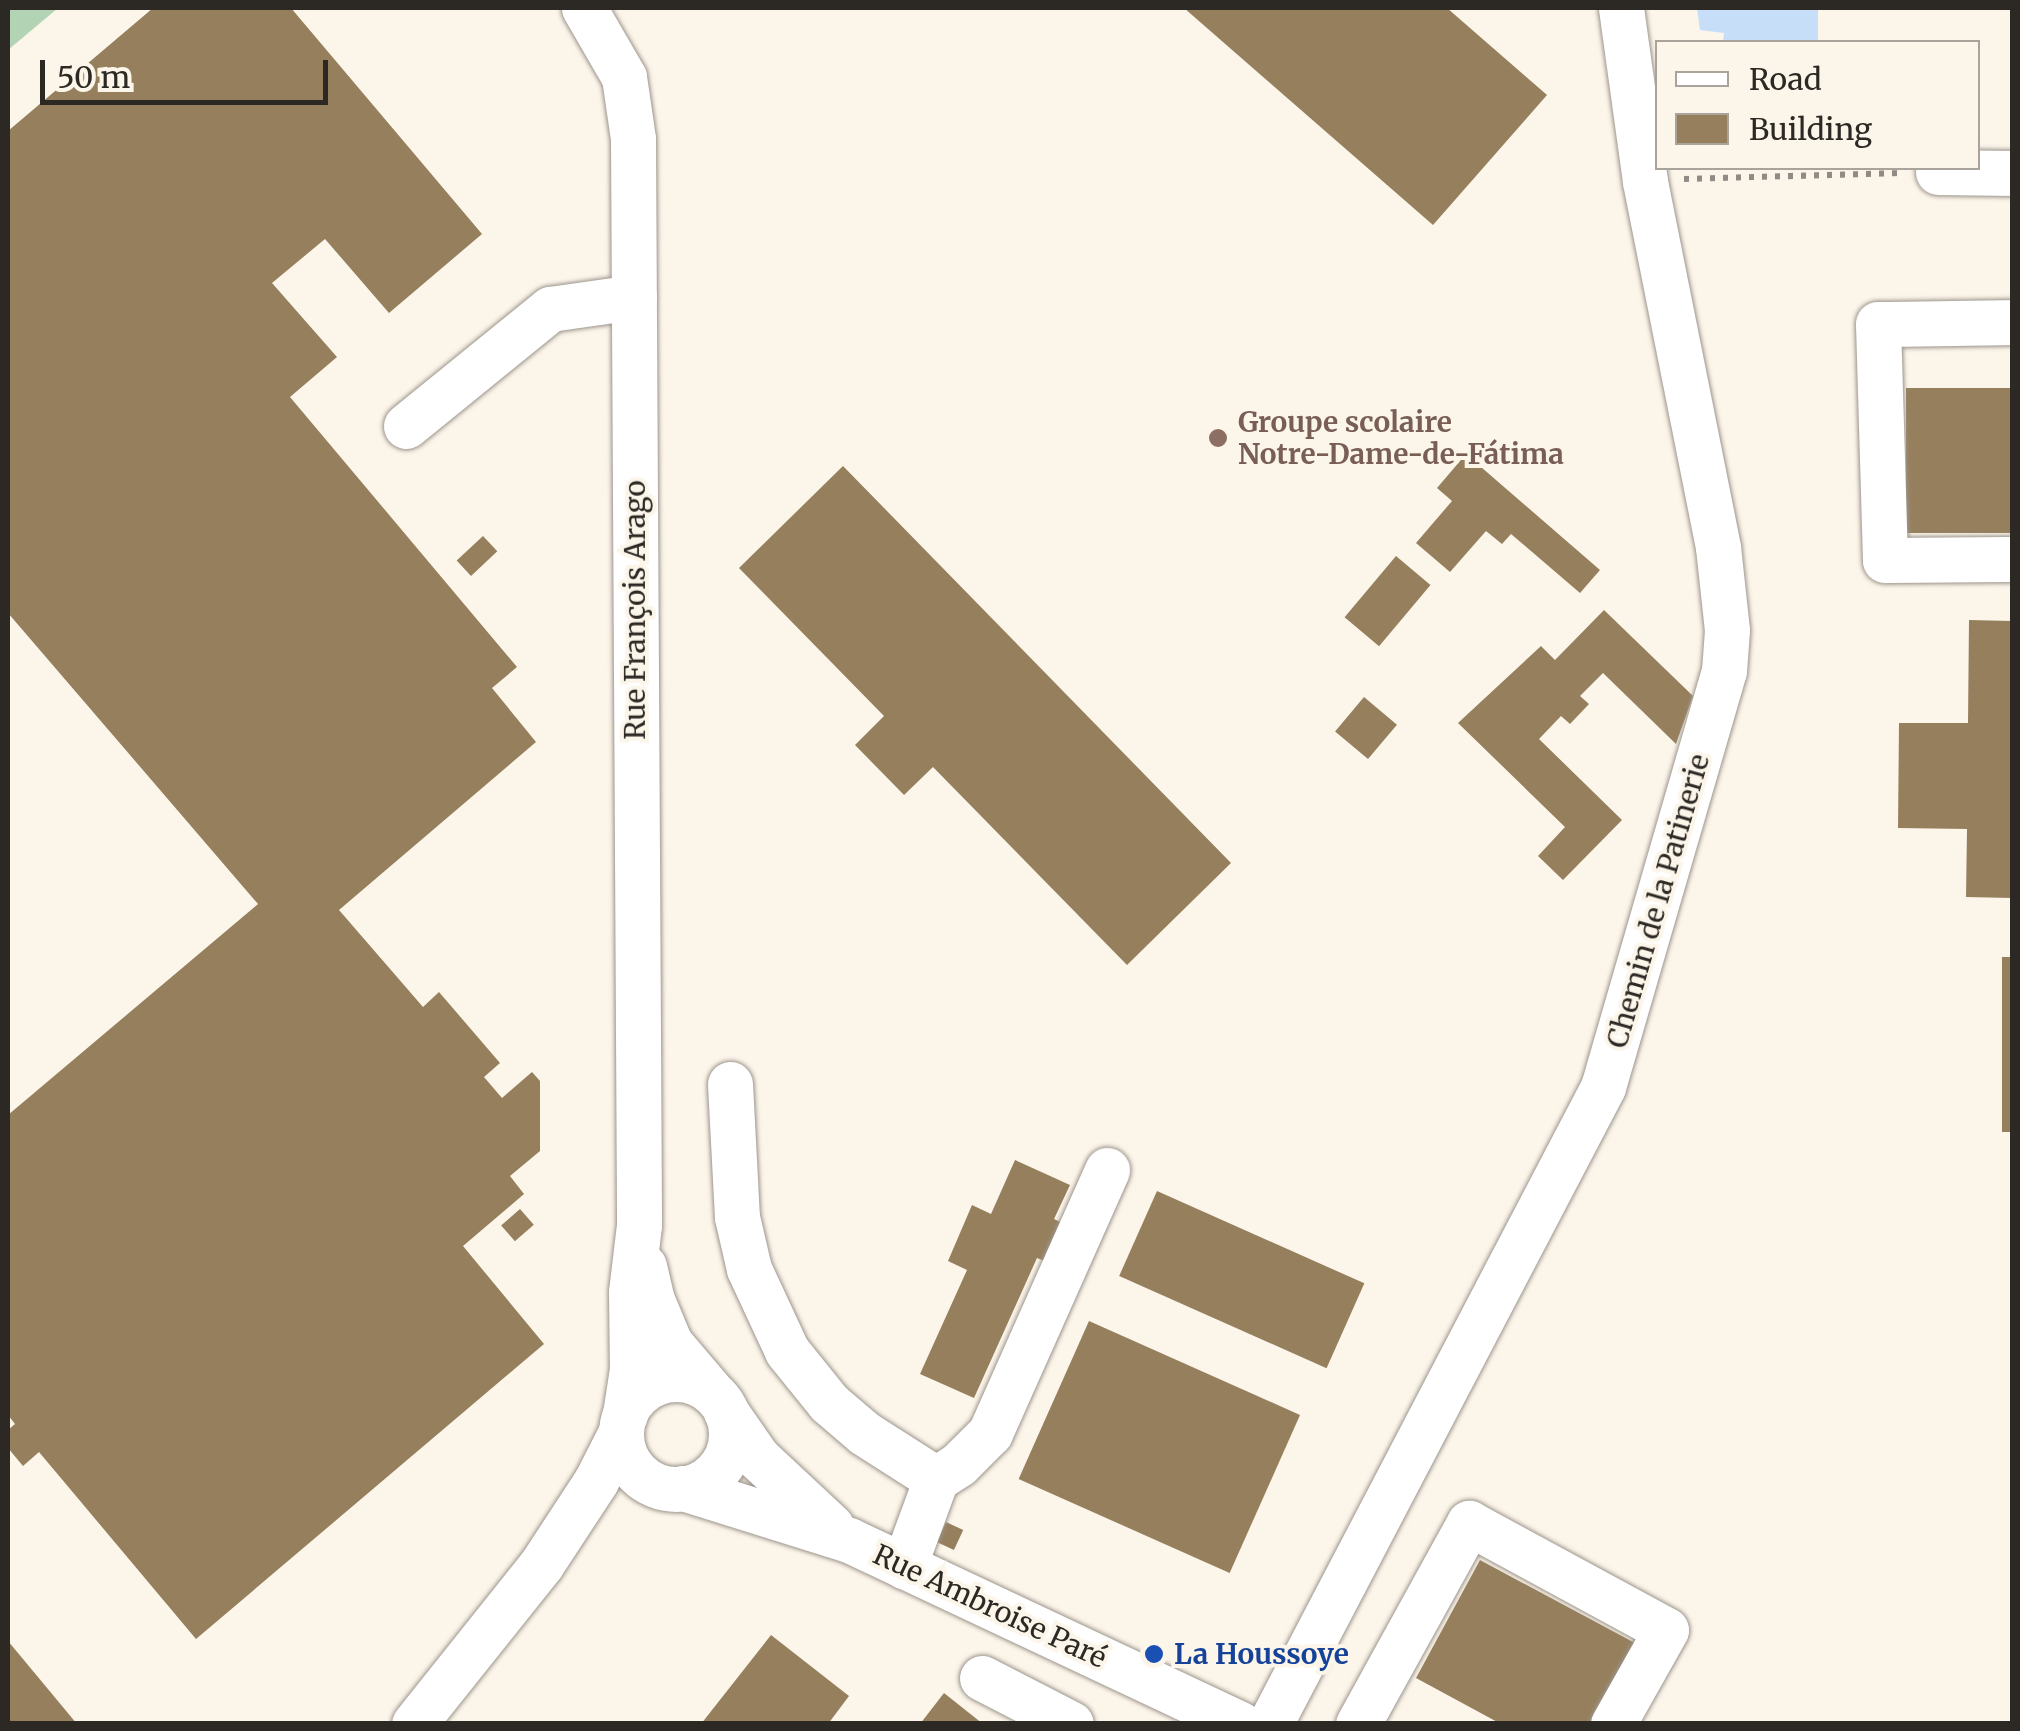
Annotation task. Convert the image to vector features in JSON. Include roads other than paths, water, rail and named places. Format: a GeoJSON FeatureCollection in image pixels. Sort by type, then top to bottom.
{"type":"FeatureCollection","features":[{"type":"Feature","properties":{"kind":"street","name":"Rue François Arago"},"geometry":{"type":"LineString","coordinates":[[414,1724],[541,1565],[596,1481],[623,1423],[632,1369],[631,1292],[638,1225],[630,104],[614,54],[584,8]]}},
{"type":"Feature","properties":{"kind":"street","name":"Chemin de la Patinerie"},"geometry":{"type":"LineString","coordinates":[[1270,1724],[1604,1088],[1724,671],[1728,630],[1718,546],[1645,180],[1621,8]]}},
{"type":"Feature","properties":{"kind":"street"},"geometry":{"type":"LineString","coordinates":[[1938,172],[2012,172]]}},
{"type":"Feature","properties":{"kind":"street"},"geometry":{"type":"LineString","coordinates":[[406,426],[550,309],[634,297]]}},
{"type":"Feature","properties":{"kind":"street"},"geometry":{"type":"LineString","coordinates":[[2012,322],[1878,324],[1886,560],[2012,559]]}},
{"type":"Feature","properties":{"kind":"street"},"geometry":{"type":"LineString","coordinates":[[730,1084],[737,1217],[749,1269],[786,1351],[829,1403],[864,1434],[936,1479]]}},
{"type":"Feature","properties":{"kind":"street"},"geometry":{"type":"LineString","coordinates":[[904,1566],[936,1479],[959,1464],[990,1433],[1107,1170]]}},
{"type":"Feature","properties":{"kind":"street","name":"Rue François Arago"},"geometry":{"type":"LineString","coordinates":[[638,1225],[646,1276],[660,1322],[680,1359],[718,1401]]}},
{"type":"Feature","properties":{"kind":"street"},"geometry":{"type":"LineString","coordinates":[[666,1380],[694,1382],[718,1401],[731,1430],[726,1456],[709,1477],[674,1488],[633,1468],[623,1423],[642,1390],[666,1380]]}},
{"type":"Feature","properties":{"kind":"street","name":"Rue Ambroise Paré"},"geometry":{"type":"LineString","coordinates":[[718,1401],[758,1458],[803,1504],[848,1540]]}},
{"type":"Feature","properties":{"kind":"street","name":"Rue François Arago"},"geometry":{"type":"LineString","coordinates":[[541,1565],[601,1512],[674,1488]]}},
{"type":"Feature","properties":{"kind":"street","name":"Rue Ambroise Paré"},"geometry":{"type":"LineString","coordinates":[[674,1488],[848,1540],[1220,1719]]}},
{"type":"Feature","properties":{"kind":"street"},"geometry":{"type":"LineString","coordinates":[[1358,1724],[1470,1523],[1666,1630],[1614,1724]]}},
{"type":"Feature","properties":{"kind":"street"},"geometry":{"type":"LineString","coordinates":[[982,1678],[1072,1724]]}},
{"type":"Feature","properties":{"kind":"water"},"geometry":{"type":"Polygon","coordinates":[[[1697,8],[1818,8],[1818,40],[1723,40],[1724,33],[1700,30],[1697,8]]]}},
{"type":"Feature","properties":{"kind":"place","name":"Groupe scolaire Notre-Dame-de-Fátima"},"geometry":{"type":"Point","coordinates":[1218,438]}},
{"type":"Feature","properties":{"kind":"place","name":"La Houssoye"},"geometry":{"type":"Point","coordinates":[1154,1654]}}]}
